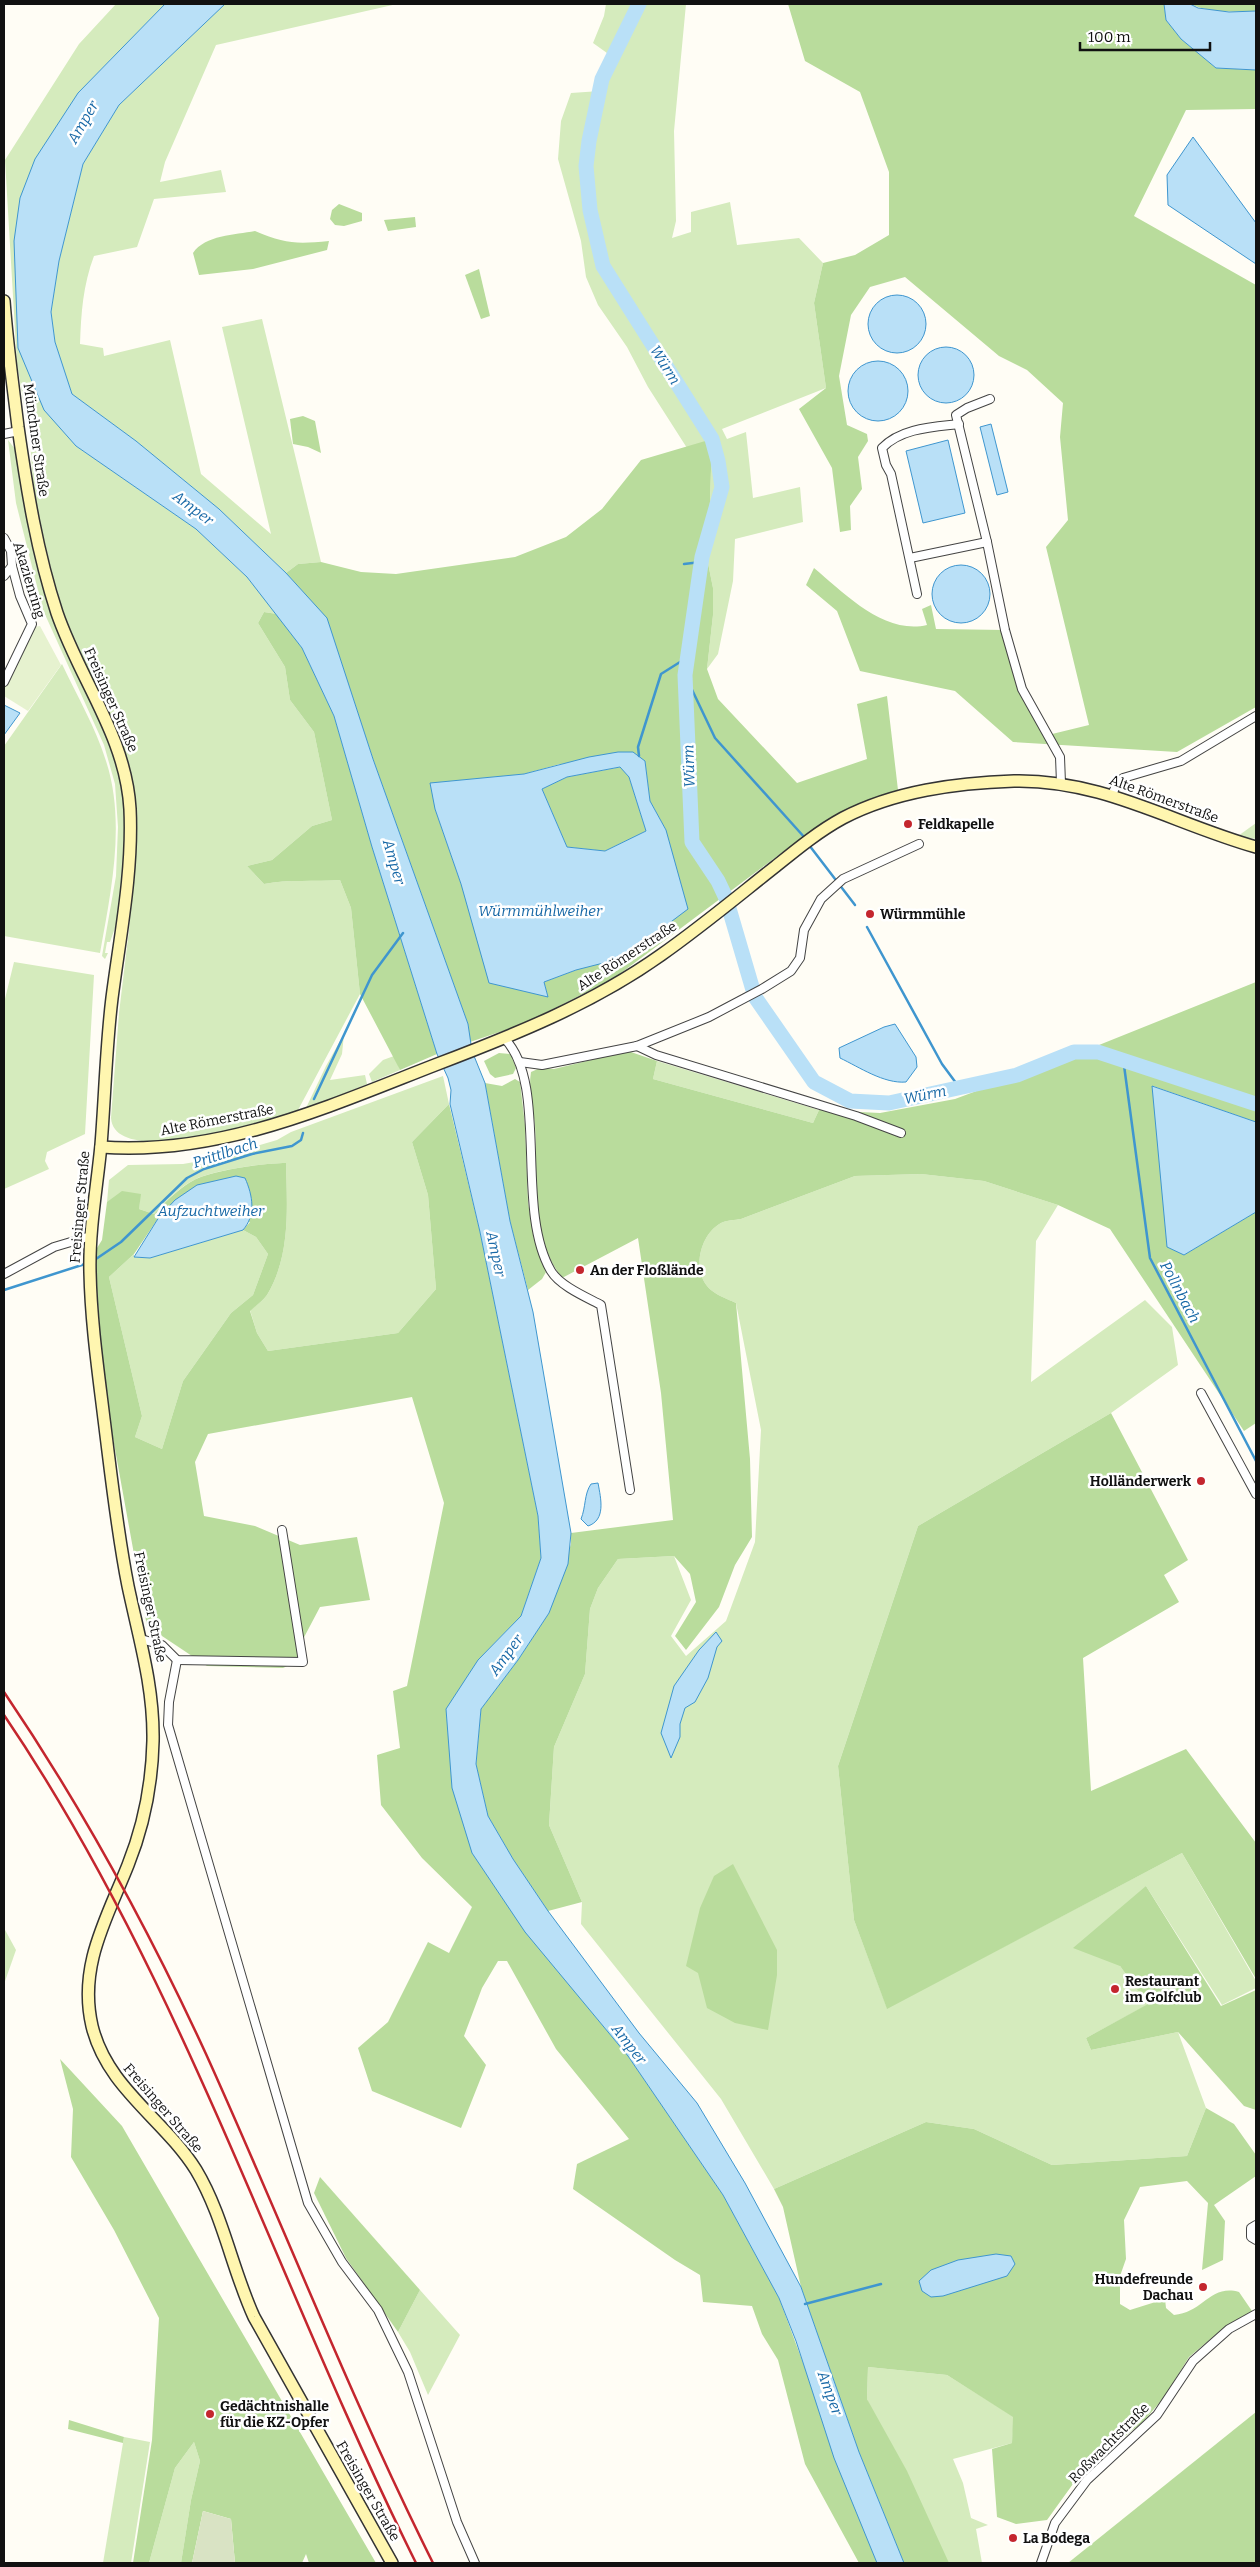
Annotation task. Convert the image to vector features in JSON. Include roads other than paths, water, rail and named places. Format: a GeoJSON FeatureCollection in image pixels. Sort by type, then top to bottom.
{"type":"FeatureCollection","features":[{"type":"Feature","properties":{"kind":"main road","name":"Münchner Straße"},"geometry":{"type":"LineString","coordinates":[[4,301],[4,316],[28,495],[48,582]]}},
{"type":"Feature","properties":{"kind":"main road","name":"Freisinger Straße"},"geometry":{"type":"LineString","coordinates":[[48,582],[68,642],[120,753],[128,789],[129,862],[112,1002],[91,1236],[90,1268],[93,1324],[112,1481],[128,1582],[152,1700],[151,1779],[138,1837],[97,1936],[91,1961],[88,1982],[92,2026],[98,2045],[113,2073],[137,2102],[174,2140],[204,2184],[212,2202],[241,2288],[254,2317],[392,2563]]}},
{"type":"Feature","properties":{"kind":"main road","name":"Alte Römerstraße"},"geometry":{"type":"LineString","coordinates":[[100,1147],[159,1148],[247,1133],[303,1117],[504,1038],[601,994],[661,955],[840,819],[868,806],[899,796],[988,782],[1061,783],[1112,795],[1256,847]]}},
{"type":"Feature","properties":{"kind":"street"},"geometry":{"type":"LineString","coordinates":[[990,399],[967,408],[956,416],[987,542],[1005,630],[1022,689],[1060,757],[1061,783]]}},
{"type":"Feature","properties":{"kind":"street"},"geometry":{"type":"LineString","coordinates":[[917,594],[891,474],[886,465],[882,448],[892,438],[910,432],[959,424]]}},
{"type":"Feature","properties":{"kind":"street"},"geometry":{"type":"LineString","coordinates":[[4,434],[19,431]]}},
{"type":"Feature","properties":{"kind":"street","name":"Akazienring"},"geometry":{"type":"LineString","coordinates":[[4,538],[11,551],[12,566],[20,596],[32,624],[4,682]]}},
{"type":"Feature","properties":{"kind":"street"},"geometry":{"type":"LineString","coordinates":[[910,558],[987,542]]}},
{"type":"Feature","properties":{"kind":"street"},"geometry":{"type":"LineString","coordinates":[[4,576],[12,566]]}},
{"type":"Feature","properties":{"kind":"street"},"geometry":{"type":"LineString","coordinates":[[1112,795],[1117,783],[1123,778],[1181,761],[1256,716]]}},
{"type":"Feature","properties":{"kind":"street"},"geometry":{"type":"LineString","coordinates":[[520,1062],[542,1065],[637,1046],[708,1017],[762,989],[791,971],[800,958],[804,930],[821,899],[843,879],[919,844]]}},
{"type":"Feature","properties":{"kind":"street"},"geometry":{"type":"LineString","coordinates":[[504,1038],[514,1048],[520,1062],[530,1124],[532,1200],[539,1238],[551,1270],[556,1277],[601,1305],[630,1490]]}},
{"type":"Feature","properties":{"kind":"street"},"geometry":{"type":"LineString","coordinates":[[637,1046],[656,1056],[856,1116],[901,1133]]}},
{"type":"Feature","properties":{"kind":"street"},"geometry":{"type":"LineString","coordinates":[[4,1274],[54,1247],[91,1236]]}},
{"type":"Feature","properties":{"kind":"street"},"geometry":{"type":"LineString","coordinates":[[1200,1393],[1256,1494]]}},
{"type":"Feature","properties":{"kind":"street"},"geometry":{"type":"LineString","coordinates":[[140,1639],[162,1645],[177,1660],[303,1662],[282,1530]]}},
{"type":"Feature","properties":{"kind":"street"},"geometry":{"type":"LineString","coordinates":[[177,1660],[169,1702],[168,1725],[308,2203],[342,2262],[378,2310],[408,2372],[457,2522],[475,2563]]}},
{"type":"Feature","properties":{"kind":"street"},"geometry":{"type":"LineString","coordinates":[[1252,2239],[1250,2230],[1256,2226]]}},
{"type":"Feature","properties":{"kind":"street","name":"Roßwachtstraße"},"geometry":{"type":"LineString","coordinates":[[1041,2563],[1055,2523],[1087,2480],[1157,2415],[1193,2361],[1229,2329],[1256,2314]]}},
{"type":"Feature","properties":{"kind":"water","name":"Amper"},"geometry":{"type":"Polygon","coordinates":[[[165,4],[225,4],[119,105],[83,164],[59,261],[51,312],[55,342],[72,394],[136,441],[219,509],[286,573],[327,618],[373,759],[468,1024],[472,1051],[485,1083],[510,1221],[533,1312],[571,1533],[568,1564],[549,1613],[518,1660],[481,1709],[476,1764],[488,1816],[513,1859],[548,1911],[639,2033],[697,2103],[745,2183],[801,2287],[859,2452],[904,2563],[877,2563],[834,2458],[796,2341],[779,2298],[723,2195],[628,2056],[525,1932],[472,1853],[452,1788],[446,1709],[478,1660],[521,1616],[541,1558],[538,1516],[480,1232],[450,1104],[451,1090],[448,1078],[437,1054],[372,847],[334,716],[302,648],[247,577],[196,529],[76,446],[44,410],[18,348],[14,241],[20,198],[35,159],[78,93],[165,4]]]}},
{"type":"Feature","properties":{"kind":"water"},"geometry":{"type":"Polygon","coordinates":[[[1164,4],[1190,4],[1198,8],[1229,12],[1256,11],[1256,70],[1216,68],[1181,39],[1166,20],[1164,4]]]}},
{"type":"Feature","properties":{"kind":"water"},"geometry":{"type":"Polygon","coordinates":[[[1193,137],[1256,223],[1256,264],[1168,205],[1167,175],[1193,137]]]}},
{"type":"Feature","properties":{"kind":"water"},"geometry":{"type":"Polygon","coordinates":[[[897,295],[908,297],[921,308],[926,324],[924,335],[913,348],[897,353],[886,351],[873,340],[868,324],[870,313],[881,300],[897,295]]]}},
{"type":"Feature","properties":{"kind":"water"},"geometry":{"type":"Polygon","coordinates":[[[946,347],[957,349],[966,355],[972,364],[974,375],[972,386],[966,395],[957,401],[946,403],[935,401],[926,395],[920,386],[918,375],[920,364],[926,355],[935,349],[946,347]]]}},
{"type":"Feature","properties":{"kind":"water"},"geometry":{"type":"Polygon","coordinates":[[[878,361],[894,366],[899,370],[903,375],[908,391],[903,407],[899,412],[894,416],[878,421],[862,416],[857,412],[853,407],[848,391],[853,375],[857,370],[862,366],[878,361]]]}},
{"type":"Feature","properties":{"kind":"water"},"geometry":{"type":"Polygon","coordinates":[[[991,424],[1008,492],[997,495],[980,427],[991,424]]]}},
{"type":"Feature","properties":{"kind":"water"},"geometry":{"type":"Polygon","coordinates":[[[948,440],[965,513],[923,523],[906,451],[948,440]]]}},
{"type":"Feature","properties":{"kind":"water"},"geometry":{"type":"Polygon","coordinates":[[[961,565],[977,570],[985,578],[990,594],[985,610],[977,618],[961,623],[945,618],[937,610],[932,594],[937,578],[945,570],[961,565]]]}},
{"type":"Feature","properties":{"kind":"water"},"geometry":{"type":"Polygon","coordinates":[[[4,705],[20,713],[4,735],[4,705]]]}},
{"type":"Feature","properties":{"kind":"water","name":"Würmmühlweiher"},"geometry":{"type":"Polygon","coordinates":[[[618,752],[633,752],[645,761],[650,801],[666,830],[688,909],[623,958],[576,970],[544,982],[548,997],[489,983],[461,884],[435,809],[430,783],[524,774],[589,757],[618,752]],[[620,767],[567,777],[542,789],[567,847],[605,851],[646,831],[629,777],[620,767]]]}},
{"type":"Feature","properties":{"kind":"water"},"geometry":{"type":"Polygon","coordinates":[[[895,1024],[916,1057],[917,1067],[906,1082],[880,1078],[840,1058],[839,1048],[884,1027],[895,1024]]]}},
{"type":"Feature","properties":{"kind":"water"},"geometry":{"type":"Polygon","coordinates":[[[1152,1086],[1256,1122],[1256,1212],[1184,1255],[1167,1247],[1152,1086]]]}},
{"type":"Feature","properties":{"kind":"water","name":"Aufzuchtweiher"},"geometry":{"type":"Polygon","coordinates":[[[236,1176],[245,1178],[252,1205],[250,1218],[243,1230],[150,1258],[134,1257],[159,1217],[175,1200],[197,1185],[236,1176]]]}},
{"type":"Feature","properties":{"kind":"water"},"geometry":{"type":"Polygon","coordinates":[[[598,1483],[601,1502],[600,1514],[594,1523],[588,1526],[581,1519],[586,1496],[591,1484],[598,1483]]]}},
{"type":"Feature","properties":{"kind":"water"},"geometry":{"type":"Polygon","coordinates":[[[716,1632],[722,1641],[717,1647],[708,1678],[695,1702],[685,1708],[680,1724],[680,1737],[671,1758],[661,1733],[674,1686],[699,1650],[716,1632]]]}},
{"type":"Feature","properties":{"kind":"water"},"geometry":{"type":"Polygon","coordinates":[[[996,2254],[1011,2256],[1015,2264],[1007,2276],[943,2296],[931,2297],[922,2291],[919,2281],[931,2270],[958,2260],[996,2254]]]}},
{"type":"Feature","properties":{"kind":"waterway","name":"Würm"},"geometry":{"type":"LineString","coordinates":[[639,4],[602,79],[589,141],[586,166],[590,210],[603,266],[712,439],[718,461],[722,487],[702,557],[685,675],[692,842],[718,881],[726,898],[755,997],[814,1082],[850,1101],[889,1103],[1017,1075],[1074,1052],[1098,1052],[1256,1104]]}},
{"type":"Feature","properties":{"kind":"waterway"},"geometry":{"type":"LineString","coordinates":[[684,564],[701,562]]}},
{"type":"Feature","properties":{"kind":"waterway"},"geometry":{"type":"LineString","coordinates":[[639,756],[638,747],[661,674],[688,657]]}},
{"type":"Feature","properties":{"kind":"waterway"},"geometry":{"type":"LineString","coordinates":[[685,675],[715,738],[805,838]]}},
{"type":"Feature","properties":{"kind":"waterway"},"geometry":{"type":"LineString","coordinates":[[809,845],[855,905]]}},
{"type":"Feature","properties":{"kind":"waterway"},"geometry":{"type":"LineString","coordinates":[[867,927],[942,1064],[959,1087]]}},
{"type":"Feature","properties":{"kind":"waterway","name":"Prittlbach"},"geometry":{"type":"LineString","coordinates":[[314,1099],[372,975],[403,933]]}},
{"type":"Feature","properties":{"kind":"waterway","name":"Pollnbach"},"geometry":{"type":"LineString","coordinates":[[1123,1058],[1150,1258],[1256,1461]]}},
{"type":"Feature","properties":{"kind":"waterway","name":"Prittlbach"},"geometry":{"type":"LineString","coordinates":[[93,1261],[121,1242],[187,1178],[204,1169],[252,1154],[292,1146],[301,1140],[303,1133]]}},
{"type":"Feature","properties":{"kind":"waterway","name":"Prittlbach"},"geometry":{"type":"LineString","coordinates":[[4,1290],[85,1264]]}},
{"type":"Feature","properties":{"kind":"waterway"},"geometry":{"type":"LineString","coordinates":[[805,2304],[881,2284]]}},
{"type":"Feature","properties":{"kind":"railway"},"geometry":{"type":"LineString","coordinates":[[4,1692],[33,1735],[87,1824],[161,1960],[206,2054],[373,2437],[433,2563]]}},
{"type":"Feature","properties":{"kind":"railway"},"geometry":{"type":"LineString","coordinates":[[4,1715],[67,1815],[124,1919],[176,2024],[365,2457],[416,2563]]}},
{"type":"Feature","properties":{"kind":"place","name":"Feldkapelle"},"geometry":{"type":"Point","coordinates":[908,824]}},
{"type":"Feature","properties":{"kind":"place","name":"Würmmühle"},"geometry":{"type":"Point","coordinates":[870,914]}},
{"type":"Feature","properties":{"kind":"place","name":"An der Floßlände"},"geometry":{"type":"Point","coordinates":[580,1270]}},
{"type":"Feature","properties":{"kind":"place","name":"Holländerwerk"},"geometry":{"type":"Point","coordinates":[1201,1481]}},
{"type":"Feature","properties":{"kind":"place","name":"Restaurant im Golfclub"},"geometry":{"type":"Point","coordinates":[1115,1989]}},
{"type":"Feature","properties":{"kind":"place","name":"Hundefreunde Dachau"},"geometry":{"type":"Point","coordinates":[1203,2287]}},
{"type":"Feature","properties":{"kind":"place","name":"Gedächtnishalle für die KZ-Opfer"},"geometry":{"type":"Point","coordinates":[210,2414]}},
{"type":"Feature","properties":{"kind":"place","name":"La Bodega"},"geometry":{"type":"Point","coordinates":[1013,2538]}}]}
